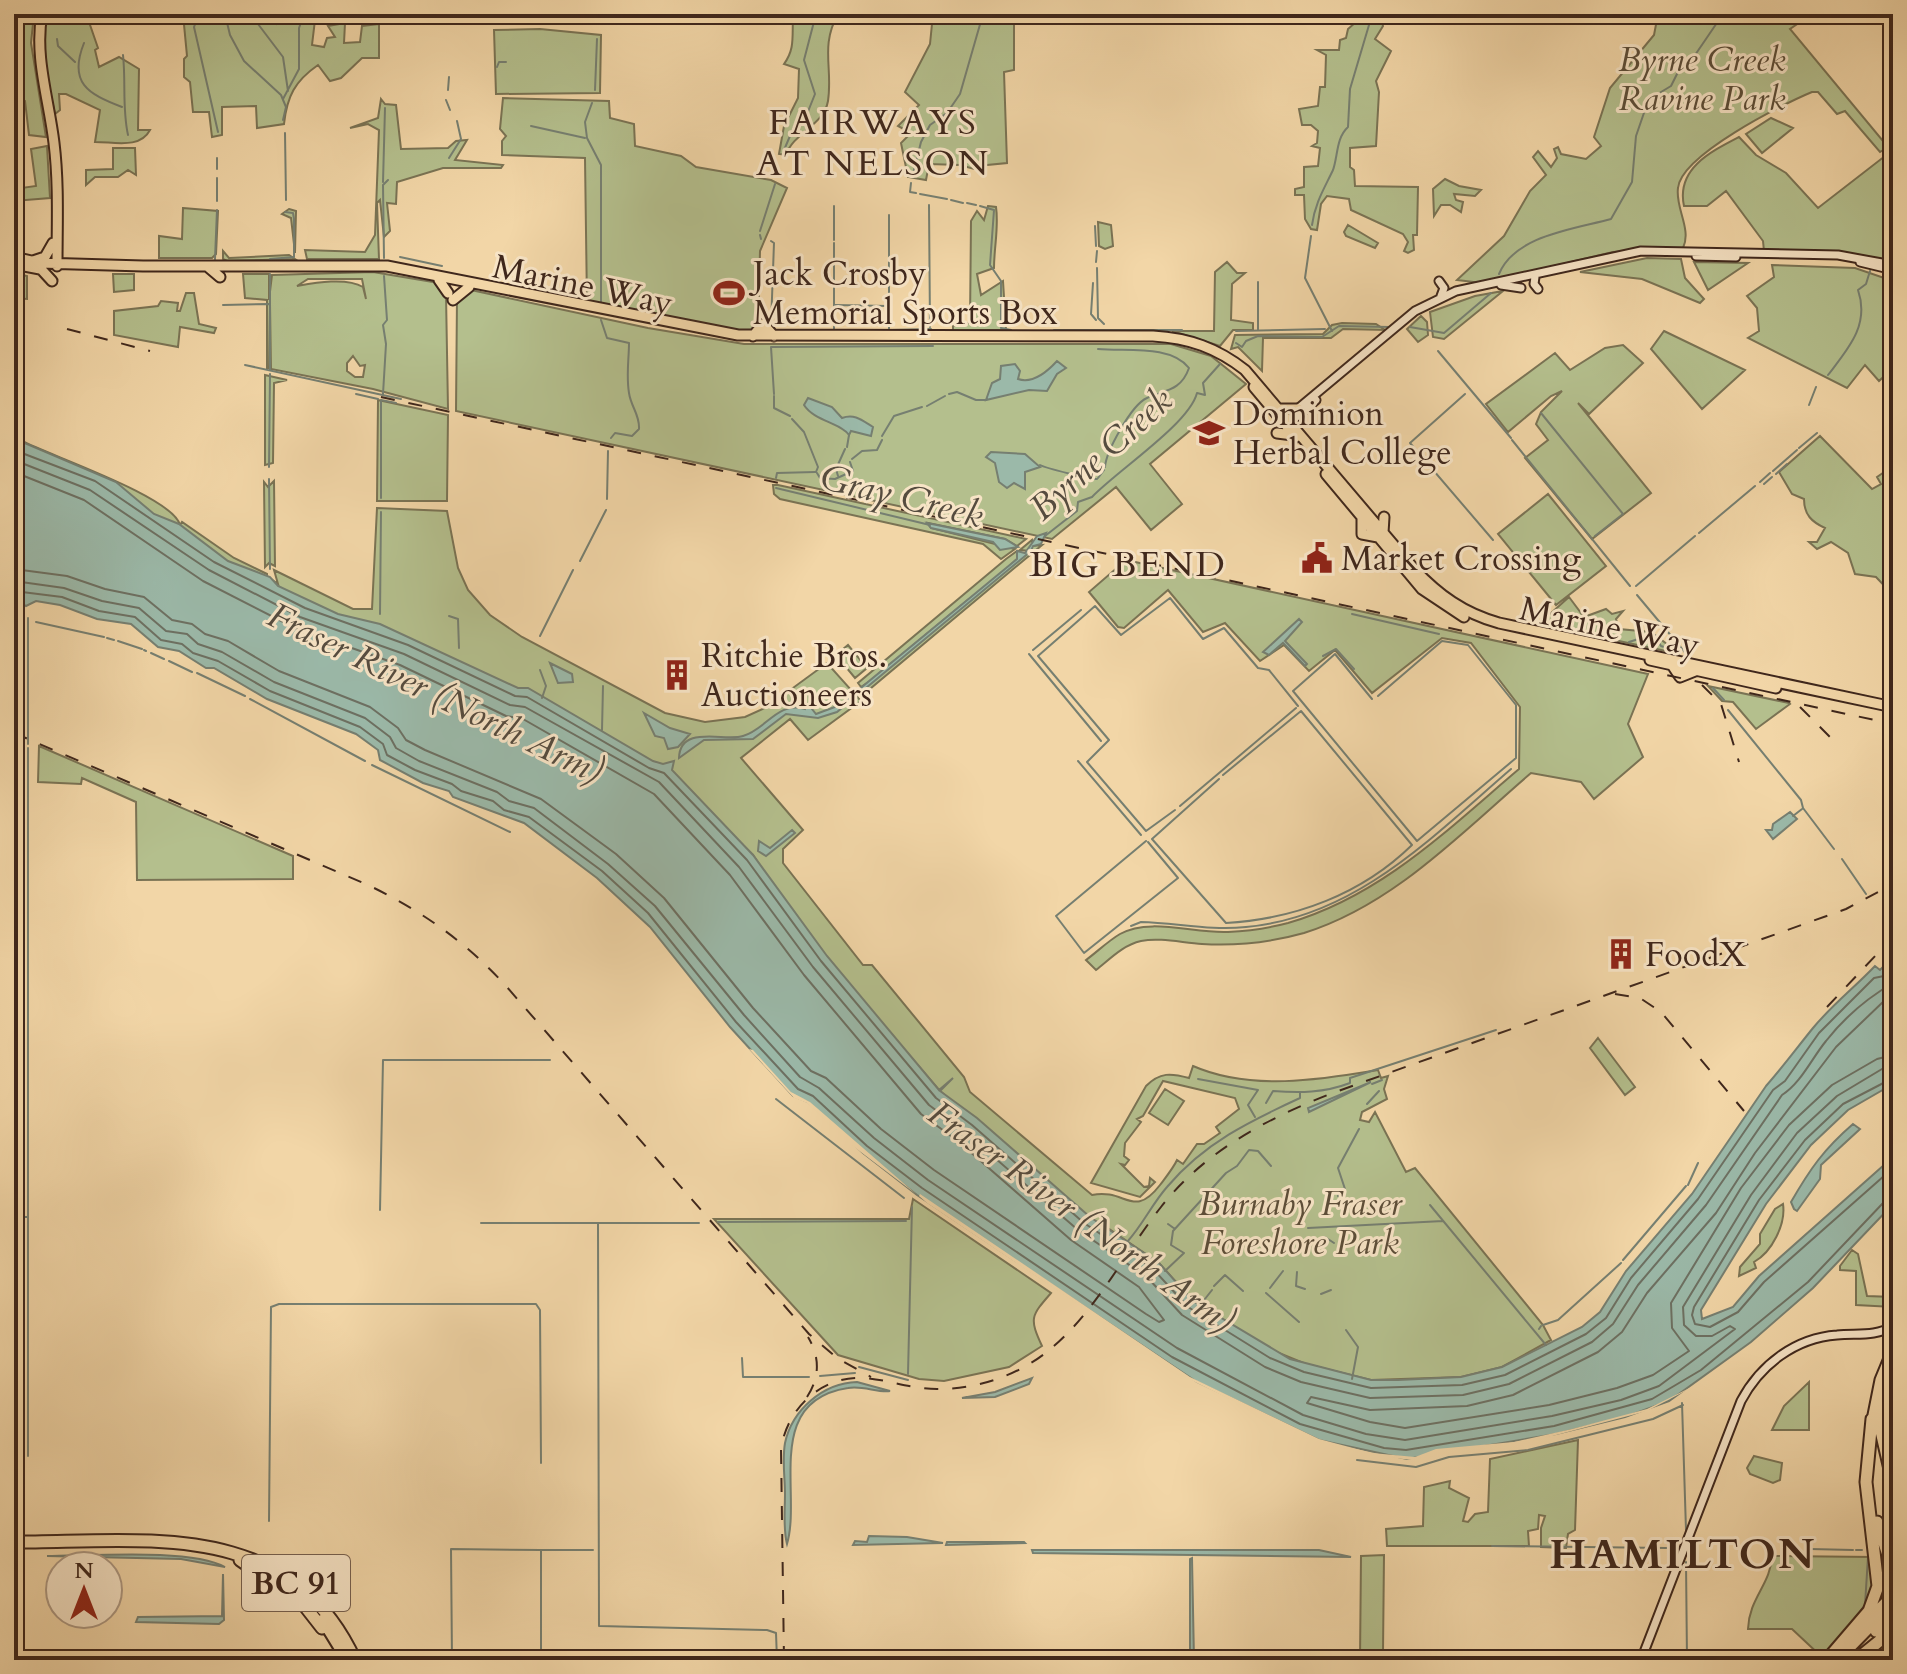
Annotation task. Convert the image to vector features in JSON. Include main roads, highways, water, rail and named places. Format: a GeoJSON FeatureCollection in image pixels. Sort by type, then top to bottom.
{"type":"FeatureCollection","features":[{"type":"Feature","properties":{"kind":"highway"},"geometry":{"type":"LineString","coordinates":[[1828,1660],[1869,1611],[1878,1586],[1866,1482],[1872,1419],[1881,1380],[1893,1351]]}},
{"type":"Feature","properties":{"kind":"highway"},"geometry":{"type":"LineString","coordinates":[[1893,1366],[1882,1405],[1881,1431],[1893,1482]]}},
{"type":"Feature","properties":{"kind":"highway"},"geometry":{"type":"LineString","coordinates":[[1893,1374],[1884,1423],[1893,1459]]}},
{"type":"Feature","properties":{"kind":"highway"},"geometry":{"type":"LineString","coordinates":[[1872,1419],[1871,1482],[1883,1549],[1893,1570]]}},
{"type":"Feature","properties":{"kind":"highway","name":"BC 91"},"geometry":{"type":"LineString","coordinates":[[14,1544],[207,1544],[253,1558],[290,1579],[328,1614],[355,1660]]}},
{"type":"Feature","properties":{"kind":"highway","name":"BC 91"},"geometry":{"type":"LineString","coordinates":[[14,1544],[180,1547],[240,1560],[269,1574],[302,1598],[327,1625],[347,1660]]}},
{"type":"Feature","properties":{"kind":"highway"},"geometry":{"type":"LineString","coordinates":[[207,1544],[242,1549],[293,1574],[332,1612],[362,1660]]}},
{"type":"Feature","properties":{"kind":"highway"},"geometry":{"type":"LineString","coordinates":[[240,1560],[304,1605],[326,1632],[341,1660]]}},
{"type":"Feature","properties":{"kind":"highway"},"geometry":{"type":"LineString","coordinates":[[1828,1660],[1893,1596]]}},
{"type":"Feature","properties":{"kind":"highway"},"geometry":{"type":"LineString","coordinates":[[1837,1660],[1893,1603]]}},
{"type":"Feature","properties":{"kind":"highway"},"geometry":{"type":"LineString","coordinates":[[1847,1660],[1893,1614]]}},
{"type":"Feature","properties":{"kind":"highway"},"geometry":{"type":"LineString","coordinates":[[1856,1660],[1893,1630]]}},
{"type":"Feature","properties":{"kind":"main road"},"geometry":{"type":"LineString","coordinates":[[39,14],[39,46],[49,102],[58,187],[55,247],[58,270]]}},
{"type":"Feature","properties":{"kind":"main road"},"geometry":{"type":"LineString","coordinates":[[29,261],[45,257],[55,247]]}},
{"type":"Feature","properties":{"kind":"main road"},"geometry":{"type":"LineString","coordinates":[[55,247],[65,261],[58,270]]}},
{"type":"Feature","properties":{"kind":"main road"},"geometry":{"type":"LineString","coordinates":[[1289,417],[1425,310],[1461,292],[1641,251],[1838,255],[1893,267]]}},
{"type":"Feature","properties":{"kind":"main road"},"geometry":{"type":"LineString","coordinates":[[1289,417],[1415,311],[1441,296],[1617,258],[1650,255],[1834,259],[1893,267]]}},
{"type":"Feature","properties":{"kind":"main road","name":"Marine Way"},"geometry":{"type":"LineString","coordinates":[[14,257],[58,270]]}},
{"type":"Feature","properties":{"kind":"main road","name":"Marine Way"},"geometry":{"type":"LineString","coordinates":[[14,264],[58,270],[143,266],[383,268],[705,331],[753,336],[1176,338],[1201,344],[1228,357],[1253,378],[1289,417],[1296,434],[1362,518],[1362,534],[1381,535],[1443,597],[1484,618],[1893,709]]}},
{"type":"Feature","properties":{"kind":"main road"},"geometry":{"type":"LineString","coordinates":[[207,266],[220,277]]}},
{"type":"Feature","properties":{"kind":"main road"},"geometry":{"type":"LineString","coordinates":[[449,266],[438,277],[451,297],[469,287]]}},
{"type":"Feature","properties":{"kind":"main road","name":"Marine Way"},"geometry":{"type":"LineString","coordinates":[[438,277],[469,287],[725,339],[1181,343],[1231,365],[1289,417]]}},
{"type":"Feature","properties":{"kind":"main road"},"geometry":{"type":"LineString","coordinates":[[1535,277],[1534,284],[1538,289]]}},
{"type":"Feature","properties":{"kind":"main road"},"geometry":{"type":"LineString","coordinates":[[1439,281],[1444,288],[1441,296]]}},
{"type":"Feature","properties":{"kind":"main road"},"geometry":{"type":"LineString","coordinates":[[1501,285],[1521,288]]}},
{"type":"Feature","properties":{"kind":"main road"},"geometry":{"type":"LineString","coordinates":[[1277,433],[1296,434],[1289,417]]}},
{"type":"Feature","properties":{"kind":"main road","name":"Marine Way"},"geometry":{"type":"LineString","coordinates":[[1296,434],[1422,589],[1469,619],[1672,665],[1680,677],[1695,671],[1893,709]]}},
{"type":"Feature","properties":{"kind":"main road"},"geometry":{"type":"LineString","coordinates":[[1381,535],[1384,517]]}},
{"type":"Feature","properties":{"kind":"main road"},"geometry":{"type":"LineString","coordinates":[[1641,1660],[1741,1401],[1756,1378],[1775,1359],[1808,1341],[1836,1335],[1877,1334],[1893,1326]]}},
{"type":"Feature","properties":{"kind":"water"},"geometry":{"type":"Polygon","coordinates":[[[1057,361],[1066,368],[1057,374],[1047,391],[1029,390],[986,400],[992,383],[1000,379],[1001,366],[1015,364],[1020,371],[1018,379],[1029,380],[1044,373],[1057,361]]]}},
{"type":"Feature","properties":{"kind":"water"},"geometry":{"type":"Polygon","coordinates":[[[808,398],[832,407],[842,418],[851,416],[862,420],[873,427],[871,436],[851,431],[849,435],[814,415],[804,405],[808,398]]]}},
{"type":"Feature","properties":{"kind":"water","name":"Fraser River (North Arm)"},"geometry":{"type":"Polygon","coordinates":[[[20,441],[116,482],[154,514],[179,524],[228,561],[270,577],[278,586],[338,614],[380,624],[518,688],[528,688],[653,761],[663,764],[674,761],[672,770],[753,855],[827,956],[939,1090],[953,1078],[940,1091],[977,1118],[1090,1217],[1159,1263],[1193,1301],[1290,1359],[1371,1380],[1461,1377],[1502,1367],[1582,1327],[1600,1312],[1626,1271],[1692,1194],[1766,1086],[1813,1028],[1875,966],[1880,970],[1893,957],[1893,1084],[1848,1110],[1811,1145],[1766,1204],[1701,1310],[1702,1319],[1733,1307],[1759,1276],[1893,1157],[1893,1204],[1813,1288],[1751,1342],[1669,1401],[1625,1417],[1556,1434],[1407,1459],[1319,1440],[1197,1382],[917,1195],[863,1153],[808,1102],[793,1096],[730,1027],[650,927],[597,878],[524,823],[423,783],[380,760],[378,750],[356,734],[267,699],[179,651],[158,647],[131,624],[97,619],[60,605],[36,601],[26,606],[14,598],[14,442],[20,441]]]}},
{"type":"Feature","properties":{"kind":"water"},"geometry":{"type":"Polygon","coordinates":[[[991,452],[1025,454],[1040,467],[1025,472],[1025,489],[1014,483],[1007,488],[999,482],[995,463],[986,457],[991,452]]]}},
{"type":"Feature","properties":{"kind":"water"},"geometry":{"type":"Polygon","coordinates":[[[927,523],[1005,539],[1018,547],[1000,550],[993,542],[931,528],[927,523]]]}},
{"type":"Feature","properties":{"kind":"water"},"geometry":{"type":"Polygon","coordinates":[[[1046,533],[1041,544],[1033,546],[1031,551],[837,712],[818,718],[786,714],[753,739],[704,740],[679,758],[681,748],[695,738],[743,736],[787,709],[805,709],[808,704],[816,714],[840,705],[1017,559],[1017,551],[1025,553],[1037,536],[1046,533]]]}},
{"type":"Feature","properties":{"kind":"water"},"geometry":{"type":"Polygon","coordinates":[[[1299,619],[1302,622],[1285,641],[1307,664],[1305,666],[1283,643],[1269,655],[1263,652],[1299,619]]]}},
{"type":"Feature","properties":{"kind":"water"},"geometry":{"type":"Polygon","coordinates":[[[550,663],[572,674],[573,682],[558,683],[550,663]]]}},
{"type":"Feature","properties":{"kind":"water"},"geometry":{"type":"Polygon","coordinates":[[[644,713],[670,728],[690,734],[678,747],[668,749],[664,738],[655,736],[644,713]]]}},
{"type":"Feature","properties":{"kind":"water"},"geometry":{"type":"Polygon","coordinates":[[[1790,812],[1797,819],[1773,839],[1766,830],[1772,830],[1773,824],[1790,812]]]}},
{"type":"Feature","properties":{"kind":"water"},"geometry":{"type":"Polygon","coordinates":[[[792,830],[795,833],[766,856],[758,851],[759,841],[770,848],[792,830]]]}},
{"type":"Feature","properties":{"kind":"water"},"geometry":{"type":"Polygon","coordinates":[[[14,859],[23,859],[22,1002],[14,1002],[14,859]]]}},
{"type":"Feature","properties":{"kind":"water"},"geometry":{"type":"Polygon","coordinates":[[[1371,1082],[1309,1112],[1308,1108],[1371,1082]]]}},
{"type":"Feature","properties":{"kind":"water"},"geometry":{"type":"Polygon","coordinates":[[[1853,1124],[1860,1129],[1821,1165],[1820,1179],[1797,1211],[1794,1209],[1791,1202],[1811,1169],[1853,1124]]]}},
{"type":"Feature","properties":{"kind":"water"},"geometry":{"type":"Polygon","coordinates":[[[1032,1378],[1029,1384],[995,1397],[962,1398],[995,1392],[1032,1378]]]}},
{"type":"Feature","properties":{"kind":"water"},"geometry":{"type":"Polygon","coordinates":[[[857,1382],[890,1391],[853,1387],[822,1396],[805,1411],[795,1430],[791,1452],[787,1544],[784,1456],[789,1431],[811,1400],[832,1387],[857,1382]]]}},
{"type":"Feature","properties":{"kind":"water"},"geometry":{"type":"Polygon","coordinates":[[[869,1536],[907,1537],[943,1543],[853,1545],[855,1541],[867,1542],[869,1536]]]}},
{"type":"Feature","properties":{"kind":"water"},"geometry":{"type":"Polygon","coordinates":[[[947,1542],[1024,1542],[1025,1543],[946,1545],[947,1542]]]}},
{"type":"Feature","properties":{"kind":"water"},"geometry":{"type":"Polygon","coordinates":[[[1032,1550],[1319,1550],[1351,1557],[1033,1553],[1032,1550]]]}},
{"type":"Feature","properties":{"kind":"water"},"geometry":{"type":"Polygon","coordinates":[[[124,1554],[189,1557],[225,1567],[181,1559],[124,1558],[124,1554]]]}},
{"type":"Feature","properties":{"kind":"water"},"geometry":{"type":"Polygon","coordinates":[[[1190,1559],[1194,1660],[1190,1660],[1190,1559]]]}},
{"type":"Feature","properties":{"kind":"water"},"geometry":{"type":"Polygon","coordinates":[[[223,1574],[224,1620],[219,1624],[136,1622],[138,1617],[222,1616],[223,1574]]]}},
{"type":"Feature","properties":{"kind":"waterway"},"geometry":{"type":"LineString","coordinates":[[199,14],[194,27],[218,132]]}},
{"type":"Feature","properties":{"kind":"waterway"},"geometry":{"type":"LineString","coordinates":[[225,14],[230,35],[244,61],[281,95],[286,107],[283,120]]}},
{"type":"Feature","properties":{"kind":"waterway"},"geometry":{"type":"LineString","coordinates":[[259,14],[258,24],[283,57],[288,91]]}},
{"type":"Feature","properties":{"kind":"waterway"},"geometry":{"type":"LineString","coordinates":[[283,99],[299,69],[299,28],[304,14]]}},
{"type":"Feature","properties":{"kind":"waterway","name":"Gray Creek"},"geometry":{"type":"LineString","coordinates":[[784,150],[796,122],[807,114],[815,94],[804,60],[816,14]]}},
{"type":"Feature","properties":{"kind":"waterway"},"geometry":{"type":"LineString","coordinates":[[913,174],[921,142],[930,125],[947,113],[960,94],[983,14]]}},
{"type":"Feature","properties":{"kind":"waterway"},"geometry":{"type":"LineString","coordinates":[[1312,225],[1333,170],[1339,142],[1348,127],[1350,89],[1369,25],[1368,14]]}},
{"type":"Feature","properties":{"kind":"waterway","name":"Byrne Creek"},"geometry":{"type":"LineString","coordinates":[[1499,274],[1518,250],[1532,242],[1611,219],[1632,182],[1636,136],[1646,107],[1656,95],[1671,86],[1683,62],[1693,58],[1723,14]]}},
{"type":"Feature","properties":{"kind":"waterway"},"geometry":{"type":"LineString","coordinates":[[57,39],[58,46],[75,62]]}},
{"type":"Feature","properties":{"kind":"waterway"},"geometry":{"type":"LineString","coordinates":[[595,90],[597,39]]}},
{"type":"Feature","properties":{"kind":"waterway"},"geometry":{"type":"LineString","coordinates":[[84,43],[78,68],[84,85],[99,97],[122,107]]}},
{"type":"Feature","properties":{"kind":"waterway"},"geometry":{"type":"LineString","coordinates":[[123,55],[128,135]]}},
{"type":"Feature","properties":{"kind":"waterway"},"geometry":{"type":"LineString","coordinates":[[497,67],[499,62],[506,62]]}},
{"type":"Feature","properties":{"kind":"waterway"},"geometry":{"type":"LineString","coordinates":[[448,90],[449,77]]}},
{"type":"Feature","properties":{"kind":"waterway"},"geometry":{"type":"LineString","coordinates":[[446,100],[450,110]]}},
{"type":"Feature","properties":{"kind":"waterway"},"geometry":{"type":"LineString","coordinates":[[592,103],[585,122],[587,138],[601,165],[601,302]]}},
{"type":"Feature","properties":{"kind":"waterway"},"geometry":{"type":"LineString","coordinates":[[383,182],[385,108]]}},
{"type":"Feature","properties":{"kind":"waterway"},"geometry":{"type":"LineString","coordinates":[[449,158],[461,139],[457,121]]}},
{"type":"Feature","properties":{"kind":"waterway"},"geometry":{"type":"LineString","coordinates":[[531,126],[585,138]]}},
{"type":"Feature","properties":{"kind":"waterway"},"geometry":{"type":"LineString","coordinates":[[285,133],[286,200]]}},
{"type":"Feature","properties":{"kind":"waterway"},"geometry":{"type":"LineString","coordinates":[[217,158],[217,169]]}},
{"type":"Feature","properties":{"kind":"waterway"},"geometry":{"type":"LineString","coordinates":[[217,178],[217,201]]}},
{"type":"Feature","properties":{"kind":"waterway"},"geometry":{"type":"LineString","coordinates":[[384,258],[383,185],[388,180]]}},
{"type":"Feature","properties":{"kind":"waterway"},"geometry":{"type":"LineString","coordinates":[[911,183],[910,192],[916,193]]}},
{"type":"Feature","properties":{"kind":"waterway","name":"Gray Creek"},"geometry":{"type":"LineString","coordinates":[[760,231],[775,184]]}},
{"type":"Feature","properties":{"kind":"waterway"},"geometry":{"type":"LineString","coordinates":[[920,194],[947,199]]}},
{"type":"Feature","properties":{"kind":"waterway"},"geometry":{"type":"LineString","coordinates":[[951,200],[963,203]]}},
{"type":"Feature","properties":{"kind":"waterway"},"geometry":{"type":"LineString","coordinates":[[967,203],[976,205]]}},
{"type":"Feature","properties":{"kind":"waterway"},"geometry":{"type":"LineString","coordinates":[[929,205],[930,327]]}},
{"type":"Feature","properties":{"kind":"waterway"},"geometry":{"type":"LineString","coordinates":[[834,206],[834,240]]}},
{"type":"Feature","properties":{"kind":"waterway"},"geometry":{"type":"LineString","coordinates":[[980,206],[994,210],[990,265],[1001,281],[1001,328],[1011,330]]}},
{"type":"Feature","properties":{"kind":"waterway"},"geometry":{"type":"LineString","coordinates":[[215,259],[217,210]]}},
{"type":"Feature","properties":{"kind":"waterway"},"geometry":{"type":"LineString","coordinates":[[270,259],[294,257],[293,213],[285,212]]}},
{"type":"Feature","properties":{"kind":"waterway"},"geometry":{"type":"LineString","coordinates":[[889,215],[889,329]]}},
{"type":"Feature","properties":{"kind":"waterway"},"geometry":{"type":"LineString","coordinates":[[1095,226],[1096,246]]}},
{"type":"Feature","properties":{"kind":"waterway","name":"Gray Creek"},"geometry":{"type":"LineString","coordinates":[[760,235],[761,239]]}},
{"type":"Feature","properties":{"kind":"waterway"},"geometry":{"type":"LineString","coordinates":[[1311,236],[1305,278],[1332,331]]}},
{"type":"Feature","properties":{"kind":"waterway","name":"Gray Creek"},"geometry":{"type":"LineString","coordinates":[[771,241],[774,243],[771,325]]}},
{"type":"Feature","properties":{"kind":"waterway"},"geometry":{"type":"LineString","coordinates":[[834,243],[834,330]]}},
{"type":"Feature","properties":{"kind":"waterway"},"geometry":{"type":"LineString","coordinates":[[1096,262],[1097,251]]}},
{"type":"Feature","properties":{"kind":"waterway"},"geometry":{"type":"LineString","coordinates":[[1885,254],[1893,251]]}},
{"type":"Feature","properties":{"kind":"waterway"},"geometry":{"type":"LineString","coordinates":[[400,257],[442,266]]}},
{"type":"Feature","properties":{"kind":"waterway"},"geometry":{"type":"LineString","coordinates":[[1097,268],[1098,318],[1104,324]]}},
{"type":"Feature","properties":{"kind":"waterway"},"geometry":{"type":"LineString","coordinates":[[1828,375],[1855,336],[1861,314],[1858,290],[1866,284],[1870,271]]}},
{"type":"Feature","properties":{"kind":"waterway"},"geometry":{"type":"LineString","coordinates":[[270,274],[270,369]]}},
{"type":"Feature","properties":{"kind":"waterway"},"geometry":{"type":"LineString","coordinates":[[383,394],[386,344],[383,325],[387,320],[384,276]]}},
{"type":"Feature","properties":{"kind":"waterway"},"geometry":{"type":"LineString","coordinates":[[1258,282],[1258,329]]}},
{"type":"Feature","properties":{"kind":"waterway"},"geometry":{"type":"LineString","coordinates":[[1093,283],[1091,314],[1096,320]]}},
{"type":"Feature","properties":{"kind":"waterway","name":"Byrne Creek"},"geometry":{"type":"LineString","coordinates":[[1410,327],[1444,333],[1491,293]]}},
{"type":"Feature","properties":{"kind":"waterway"},"geometry":{"type":"LineString","coordinates":[[223,305],[269,304]]}},
{"type":"Feature","properties":{"kind":"waterway"},"geometry":{"type":"LineString","coordinates":[[835,305],[888,306]]}},
{"type":"Feature","properties":{"kind":"waterway"},"geometry":{"type":"LineString","coordinates":[[601,320],[607,338],[629,343],[628,386],[639,424],[639,429],[632,436],[615,433],[611,438]]}},
{"type":"Feature","properties":{"kind":"waterway","name":"Byrne Creek"},"geometry":{"type":"LineString","coordinates":[[1236,343],[1242,347],[1246,341],[1258,336],[1322,337],[1339,326],[1390,327]]}},
{"type":"Feature","properties":{"kind":"waterway"},"geometry":{"type":"LineString","coordinates":[[852,331],[931,329]]}},
{"type":"Feature","properties":{"kind":"waterway"},"geometry":{"type":"LineString","coordinates":[[1236,331],[1325,329]]}},
{"type":"Feature","properties":{"kind":"waterway"},"geometry":{"type":"LineString","coordinates":[[1054,330],[1182,330]]}},
{"type":"Feature","properties":{"kind":"waterway"},"geometry":{"type":"LineString","coordinates":[[771,347],[933,346]]}},
{"type":"Feature","properties":{"kind":"waterway","name":"Gray Creek"},"geometry":{"type":"LineString","coordinates":[[771,347],[774,394]]}},
{"type":"Feature","properties":{"kind":"waterway"},"geometry":{"type":"LineString","coordinates":[[1098,349],[1159,352],[1181,360],[1189,368],[1177,385],[1147,398],[1134,410],[1115,440],[1105,467]]}},
{"type":"Feature","properties":{"kind":"waterway"},"geometry":{"type":"LineString","coordinates":[[1438,351],[1511,438]]}},
{"type":"Feature","properties":{"kind":"waterway","name":"Byrne Creek"},"geometry":{"type":"LineString","coordinates":[[1045,536],[1077,511],[1078,502],[1092,497],[1181,419],[1197,393],[1205,395],[1203,383],[1220,364]]}},
{"type":"Feature","properties":{"kind":"waterway"},"geometry":{"type":"LineString","coordinates":[[245,365],[401,399]]}},
{"type":"Feature","properties":{"kind":"waterway"},"geometry":{"type":"LineString","coordinates":[[269,467],[270,374]]}},
{"type":"Feature","properties":{"kind":"waterway"},"geometry":{"type":"LineString","coordinates":[[1809,405],[1816,387]]}},
{"type":"Feature","properties":{"kind":"waterway"},"geometry":{"type":"LineString","coordinates":[[949,394],[957,392],[976,400],[986,400]]}},
{"type":"Feature","properties":{"kind":"waterway"},"geometry":{"type":"LineString","coordinates":[[356,394],[378,399]]}},
{"type":"Feature","properties":{"kind":"waterway"},"geometry":{"type":"LineString","coordinates":[[1465,394],[1410,443],[1493,540]]}},
{"type":"Feature","properties":{"kind":"waterway","name":"Gray Creek"},"geometry":{"type":"LineString","coordinates":[[774,396],[774,408],[790,416]]}},
{"type":"Feature","properties":{"kind":"waterway"},"geometry":{"type":"LineString","coordinates":[[927,406],[945,396]]}},
{"type":"Feature","properties":{"kind":"waterway"},"geometry":{"type":"LineString","coordinates":[[381,498],[381,400],[396,403]]}},
{"type":"Feature","properties":{"kind":"waterway"},"geometry":{"type":"LineString","coordinates":[[882,436],[894,416],[922,407]]}},
{"type":"Feature","properties":{"kind":"waterway"},"geometry":{"type":"LineString","coordinates":[[1541,413],[1623,514],[1595,536]]}},
{"type":"Feature","properties":{"kind":"waterway","name":"Gray Creek"},"geometry":{"type":"LineString","coordinates":[[792,419],[804,432],[818,467],[816,472]]}},
{"type":"Feature","properties":{"kind":"waterway"},"geometry":{"type":"LineString","coordinates":[[1799,448],[1817,433]]}},
{"type":"Feature","properties":{"kind":"waterway"},"geometry":{"type":"LineString","coordinates":[[847,447],[849,435]]}},
{"type":"Feature","properties":{"kind":"waterway"},"geometry":{"type":"LineString","coordinates":[[852,459],[862,451],[877,450],[882,440]]}},
{"type":"Feature","properties":{"kind":"waterway"},"geometry":{"type":"LineString","coordinates":[[1512,440],[1630,586]]}},
{"type":"Feature","properties":{"kind":"waterway"},"geometry":{"type":"LineString","coordinates":[[838,476],[836,469],[845,449]]}},
{"type":"Feature","properties":{"kind":"waterway"},"geometry":{"type":"LineString","coordinates":[[1773,471],[1797,450]]}},
{"type":"Feature","properties":{"kind":"waterway"},"geometry":{"type":"LineString","coordinates":[[607,499],[608,451]]}},
{"type":"Feature","properties":{"kind":"waterway"},"geometry":{"type":"LineString","coordinates":[[817,473],[820,478],[835,479],[853,471],[850,462]]}},
{"type":"Feature","properties":{"kind":"waterway"},"geometry":{"type":"LineString","coordinates":[[1776,474],[1787,464]]}},
{"type":"Feature","properties":{"kind":"waterway"},"geometry":{"type":"LineString","coordinates":[[1040,465],[1097,479]]}},
{"type":"Feature","properties":{"kind":"waterway"},"geometry":{"type":"LineString","coordinates":[[1098,478],[1104,470]]}},
{"type":"Feature","properties":{"kind":"waterway","name":"Gray Creek"},"geometry":{"type":"LineString","coordinates":[[776,478],[777,473],[815,472]]}},
{"type":"Feature","properties":{"kind":"waterway"},"geometry":{"type":"LineString","coordinates":[[1760,482],[1770,473]]}},
{"type":"Feature","properties":{"kind":"waterway"},"geometry":{"type":"LineString","coordinates":[[1764,484],[1772,477]]}},
{"type":"Feature","properties":{"kind":"waterway"},"geometry":{"type":"LineString","coordinates":[[269,479],[270,569]]}},
{"type":"Feature","properties":{"kind":"waterway"},"geometry":{"type":"LineString","coordinates":[[1699,533],[1755,486]]}},
{"type":"Feature","properties":{"kind":"waterway","name":"Gray Creek"},"geometry":{"type":"LineString","coordinates":[[776,488],[930,525]]}},
{"type":"Feature","properties":{"kind":"waterway"},"geometry":{"type":"LineString","coordinates":[[580,561],[606,510]]}},
{"type":"Feature","properties":{"kind":"waterway"},"geometry":{"type":"LineString","coordinates":[[380,614],[381,512]]}},
{"type":"Feature","properties":{"kind":"waterway"},"geometry":{"type":"LineString","coordinates":[[1636,586],[1695,536]]}},
{"type":"Feature","properties":{"kind":"waterway"},"geometry":{"type":"LineString","coordinates":[[540,636],[573,570]]}},
{"type":"Feature","properties":{"kind":"waterway"},"geometry":{"type":"LineString","coordinates":[[1637,595],[1688,656]]}},
{"type":"Feature","properties":{"kind":"waterway"},"geometry":{"type":"LineString","coordinates":[[1175,810],[1146,831],[1087,762],[1109,740],[1038,656],[1095,606],[1121,635],[1170,598],[1203,639],[1224,628],[1258,668],[1269,670],[1298,706]]}},
{"type":"Feature","properties":{"kind":"waterway"},"geometry":{"type":"LineString","coordinates":[[1033,650],[1081,610]]}},
{"type":"Feature","properties":{"kind":"waterway"},"geometry":{"type":"LineString","coordinates":[[1352,614],[1439,634]]}},
{"type":"Feature","properties":{"kind":"waterway"},"geometry":{"type":"LineString","coordinates":[[449,616],[458,619],[459,648]]}},
{"type":"Feature","properties":{"kind":"waterway"},"geometry":{"type":"LineString","coordinates":[[28,618],[28,744]]}},
{"type":"Feature","properties":{"kind":"waterway"},"geometry":{"type":"LineString","coordinates":[[36,622],[104,637]]}},
{"type":"Feature","properties":{"kind":"waterway"},"geometry":{"type":"LineString","coordinates":[[1629,642],[1654,634],[1661,646],[1676,651],[1681,649]]}},
{"type":"Feature","properties":{"kind":"waterway"},"geometry":{"type":"LineString","coordinates":[[107,638],[114,640]]}},
{"type":"Feature","properties":{"kind":"waterway"},"geometry":{"type":"LineString","coordinates":[[118,641],[142,649]]}},
{"type":"Feature","properties":{"kind":"waterway"},"geometry":{"type":"LineString","coordinates":[[1372,699],[1335,654],[1293,691],[1417,841],[1516,758],[1516,705],[1468,645],[1442,641],[1378,696]]}},
{"type":"Feature","properties":{"kind":"waterway"},"geometry":{"type":"LineString","coordinates":[[1323,656],[1336,649],[1354,669]]}},
{"type":"Feature","properties":{"kind":"waterway"},"geometry":{"type":"LineString","coordinates":[[151,653],[164,659]]}},
{"type":"Feature","properties":{"kind":"waterway"},"geometry":{"type":"LineString","coordinates":[[1029,654],[1101,741]]}},
{"type":"Feature","properties":{"kind":"waterway"},"geometry":{"type":"LineString","coordinates":[[169,661],[192,672]]}},
{"type":"Feature","properties":{"kind":"waterway"},"geometry":{"type":"LineString","coordinates":[[540,670],[546,686],[542,698]]}},
{"type":"Feature","properties":{"kind":"waterway"},"geometry":{"type":"LineString","coordinates":[[197,673],[245,696]]}},
{"type":"Feature","properties":{"kind":"waterway","name":"Fraser River (North Arm)"},"geometry":{"type":"LineString","coordinates":[[602,730],[603,686]]}},
{"type":"Feature","properties":{"kind":"waterway"},"geometry":{"type":"LineString","coordinates":[[1713,688],[1724,700]]}},
{"type":"Feature","properties":{"kind":"waterway"},"geometry":{"type":"LineString","coordinates":[[808,691],[810,699]]}},
{"type":"Feature","properties":{"kind":"waterway"},"geometry":{"type":"LineString","coordinates":[[250,699],[365,761]]}},
{"type":"Feature","properties":{"kind":"waterway"},"geometry":{"type":"LineString","coordinates":[[1180,806],[1296,708]]}},
{"type":"Feature","properties":{"kind":"waterway"},"geometry":{"type":"LineString","coordinates":[[1728,710],[1801,800],[1803,808],[1834,849]]}},
{"type":"Feature","properties":{"kind":"waterway"},"geometry":{"type":"LineString","coordinates":[[1219,779],[1152,839],[1226,923],[1277,916],[1326,901],[1372,877],[1412,845],[1301,711],[1223,775]]}},
{"type":"Feature","properties":{"kind":"waterway"},"geometry":{"type":"LineString","coordinates":[[28,748],[28,1456]]}},
{"type":"Feature","properties":{"kind":"waterway"},"geometry":{"type":"LineString","coordinates":[[1078,761],[1141,835]]}},
{"type":"Feature","properties":{"kind":"waterway"},"geometry":{"type":"LineString","coordinates":[[372,765],[510,832]]}},
{"type":"Feature","properties":{"kind":"waterway"},"geometry":{"type":"LineString","coordinates":[[1131,926],[1141,922],[1246,927],[1286,920],[1323,908],[1390,870],[1511,769]]}},
{"type":"Feature","properties":{"kind":"waterway"},"geometry":{"type":"LineString","coordinates":[[1793,816],[1802,809]]}},
{"type":"Feature","properties":{"kind":"waterway"},"geometry":{"type":"LineString","coordinates":[[1146,841],[1056,916],[1084,953],[1178,878],[1148,842]]}},
{"type":"Feature","properties":{"kind":"waterway"},"geometry":{"type":"LineString","coordinates":[[1842,859],[1866,894]]}},
{"type":"Feature","properties":{"kind":"waterway"},"geometry":{"type":"LineString","coordinates":[[1885,894],[1889,898]]}},
{"type":"Feature","properties":{"kind":"waterway"},"geometry":{"type":"LineString","coordinates":[[1266,1103],[1273,1091],[1331,1089],[1350,1083],[1350,1078],[1496,1030]]}},
{"type":"Feature","properties":{"kind":"waterway"},"geometry":{"type":"LineString","coordinates":[[380,1210],[383,1060],[550,1060]]}},
{"type":"Feature","properties":{"kind":"waterway"},"geometry":{"type":"LineString","coordinates":[[1198,1079],[1258,1090],[1248,1105],[1255,1117]]}},
{"type":"Feature","properties":{"kind":"waterway"},"geometry":{"type":"LineString","coordinates":[[1372,1084],[1382,1080]]}},
{"type":"Feature","properties":{"kind":"waterway"},"geometry":{"type":"LineString","coordinates":[[1367,1104],[1379,1091]]}},
{"type":"Feature","properties":{"kind":"waterway","name":"Fraser River (North Arm)"},"geometry":{"type":"LineString","coordinates":[[1127,1242],[1167,1187],[1196,1158],[1246,1125],[1300,1098],[1300,1093]]}},
{"type":"Feature","properties":{"kind":"waterway"},"geometry":{"type":"LineString","coordinates":[[776,1099],[904,1198]]}},
{"type":"Feature","properties":{"kind":"waterway"},"geometry":{"type":"LineString","coordinates":[[1338,1196],[1345,1189],[1338,1168],[1359,1129]]}},
{"type":"Feature","properties":{"kind":"waterway","name":"Fraser River (North Arm)"},"geometry":{"type":"LineString","coordinates":[[1165,1271],[1184,1253],[1171,1245],[1173,1231],[1249,1150],[1258,1151],[1271,1166]]}},
{"type":"Feature","properties":{"kind":"waterway"},"geometry":{"type":"LineString","coordinates":[[1688,1185],[1698,1163]]}},
{"type":"Feature","properties":{"kind":"waterway"},"geometry":{"type":"LineString","coordinates":[[1623,1260],[1686,1186]]}},
{"type":"Feature","properties":{"kind":"waterway"},"geometry":{"type":"LineString","coordinates":[[1430,1205],[1546,1345]]}},
{"type":"Feature","properties":{"kind":"waterway"},"geometry":{"type":"LineString","coordinates":[[908,1374],[912,1207]]}},
{"type":"Feature","properties":{"kind":"waterway"},"geometry":{"type":"LineString","coordinates":[[14,1217],[28,1217]]}},
{"type":"Feature","properties":{"kind":"waterway"},"geometry":{"type":"LineString","coordinates":[[718,1222],[906,1221]]}},
{"type":"Feature","properties":{"kind":"waterway"},"geometry":{"type":"LineString","coordinates":[[1308,1228],[1443,1221]]}},
{"type":"Feature","properties":{"kind":"waterway"},"geometry":{"type":"LineString","coordinates":[[481,1223],[699,1223]]}},
{"type":"Feature","properties":{"kind":"waterway"},"geometry":{"type":"LineString","coordinates":[[598,1223],[599,1626],[767,1630],[776,1633],[777,1660]]}},
{"type":"Feature","properties":{"kind":"waterway"},"geometry":{"type":"LineString","coordinates":[[1168,1224],[1175,1229]]}},
{"type":"Feature","properties":{"kind":"waterway"},"geometry":{"type":"LineString","coordinates":[[1325,1237],[1334,1243]]}},
{"type":"Feature","properties":{"kind":"waterway"},"geometry":{"type":"LineString","coordinates":[[1543,1325],[1558,1320],[1621,1263]]}},
{"type":"Feature","properties":{"kind":"waterway"},"geometry":{"type":"LineString","coordinates":[[1270,1288],[1283,1271]]}},
{"type":"Feature","properties":{"kind":"waterway"},"geometry":{"type":"LineString","coordinates":[[1297,1272],[1296,1286],[1305,1289]]}},
{"type":"Feature","properties":{"kind":"waterway","name":"Fraser River (North Arm)"},"geometry":{"type":"LineString","coordinates":[[1214,1286],[1225,1275],[1243,1291]]}},
{"type":"Feature","properties":{"kind":"waterway","name":"Fraser River (North Arm)"},"geometry":{"type":"LineString","coordinates":[[1201,1304],[1212,1290]]}},
{"type":"Feature","properties":{"kind":"waterway"},"geometry":{"type":"LineString","coordinates":[[1321,1294],[1331,1290]]}},
{"type":"Feature","properties":{"kind":"waterway"},"geometry":{"type":"LineString","coordinates":[[1266,1293],[1299,1322]]}},
{"type":"Feature","properties":{"kind":"waterway"},"geometry":{"type":"LineString","coordinates":[[269,1521],[271,1307],[279,1304],[536,1304],[540,1310],[541,1463]]}},
{"type":"Feature","properties":{"kind":"waterway"},"geometry":{"type":"LineString","coordinates":[[1346,1330],[1358,1347],[1352,1379]]}},
{"type":"Feature","properties":{"kind":"waterway"},"geometry":{"type":"LineString","coordinates":[[742,1358],[743,1377],[809,1377]]}},
{"type":"Feature","properties":{"kind":"waterway"},"geometry":{"type":"LineString","coordinates":[[859,1367],[908,1380]]}},
{"type":"Feature","properties":{"kind":"waterway"},"geometry":{"type":"LineString","coordinates":[[820,1376],[855,1373]]}},
{"type":"Feature","properties":{"kind":"waterway"},"geometry":{"type":"LineString","coordinates":[[1682,1403],[1686,1530]]}},
{"type":"Feature","properties":{"kind":"waterway"},"geometry":{"type":"LineString","coordinates":[[1357,1460],[1416,1467],[1449,1457],[1528,1450],[1653,1419],[1683,1405]]}},
{"type":"Feature","properties":{"kind":"waterway"},"geometry":{"type":"LineString","coordinates":[[1492,1546],[1667,1548]]}},
{"type":"Feature","properties":{"kind":"waterway"},"geometry":{"type":"LineString","coordinates":[[452,1660],[451,1549],[541,1550]]}},
{"type":"Feature","properties":{"kind":"waterway"},"geometry":{"type":"LineString","coordinates":[[1810,1549],[1853,1550]]}},
{"type":"Feature","properties":{"kind":"waterway"},"geometry":{"type":"LineString","coordinates":[[541,1660],[541,1550],[593,1550]]}},
{"type":"Feature","properties":{"kind":"waterway"},"geometry":{"type":"LineString","coordinates":[[1856,1550],[1862,1550]]}},
{"type":"Feature","properties":{"kind":"waterway"},"geometry":{"type":"LineString","coordinates":[[1854,1619],[1865,1605],[1868,1557]]}},
{"type":"Feature","properties":{"kind":"waterway"},"geometry":{"type":"LineString","coordinates":[[1686,1562],[1687,1660]]}},
{"type":"Feature","properties":{"kind":"waterway"},"geometry":{"type":"LineString","coordinates":[[1875,1660],[1893,1646]]}},
{"type":"Feature","properties":{"kind":"railway"},"geometry":{"type":"LineString","coordinates":[[67,329],[150,351]]}},
{"type":"Feature","properties":{"kind":"railway"},"geometry":{"type":"LineString","coordinates":[[381,397],[1893,724]]}},
{"type":"Feature","properties":{"kind":"railway"},"geometry":{"type":"LineString","coordinates":[[1702,685],[1721,704],[1739,762]]}},
{"type":"Feature","properties":{"kind":"railway"},"geometry":{"type":"LineString","coordinates":[[1800,707],[1839,746]]}},
{"type":"Feature","properties":{"kind":"railway"},"geometry":{"type":"LineString","coordinates":[[14,733],[368,885],[442,929],[475,955],[506,986],[809,1334],[837,1358],[871,1377]]}},
{"type":"Feature","properties":{"kind":"railway"},"geometry":{"type":"LineString","coordinates":[[784,1660],[781,1449],[791,1420],[809,1397],[821,1388],[835,1382],[865,1378],[919,1388],[948,1389],[982,1384],[1014,1372],[1046,1353],[1083,1316],[1178,1187],[1216,1154],[1260,1126],[1330,1094],[1846,909],[1893,884]]}},
{"type":"Feature","properties":{"kind":"railway"},"geometry":{"type":"LineString","coordinates":[[1827,1007],[1893,937]]}},
{"type":"Feature","properties":{"kind":"railway"},"geometry":{"type":"LineString","coordinates":[[1615,994],[1640,998],[1661,1012],[1744,1111]]}},
{"type":"Feature","properties":{"kind":"railway"},"geometry":{"type":"LineString","coordinates":[[807,1397],[817,1367],[808,1337]]}},
{"type":"Feature","properties":{"kind":"place","name":"Jack Crosby Memorial Sports Box"},"geometry":{"type":"Point","coordinates":[729,293]}},
{"type":"Feature","properties":{"kind":"place","name":"Dominion Herbal College"},"geometry":{"type":"Point","coordinates":[1209,433]}},
{"type":"Feature","properties":{"kind":"place","name":"Market Crossing"},"geometry":{"type":"Point","coordinates":[1317,558]}},
{"type":"Feature","properties":{"kind":"place","name":"Ritchie Bros. Auctioneers"},"geometry":{"type":"Point","coordinates":[677,675]}},
{"type":"Feature","properties":{"kind":"place","name":"FoodX"},"geometry":{"type":"Point","coordinates":[1621,954]}},
{"type":"Feature","properties":{"kind":"district","name":"FAIRWAYS AT NELSON"},"geometry":{"type":"Point","coordinates":[873,142]}},
{"type":"Feature","properties":{"kind":"district","name":"BIG BEND"},"geometry":{"type":"Point","coordinates":[1128,563]}},
{"type":"Feature","properties":{"kind":"district","name":"HAMILTON"},"geometry":{"type":"Point","coordinates":[1683,1553]}},
{"type":"Feature","properties":{"kind":"park label","name":"Byrne Creek Ravine Park"},"geometry":{"type":"Point","coordinates":[1702,78]}},
{"type":"Feature","properties":{"kind":"park label","name":"Burnaby Fraser Foreshore Park"},"geometry":{"type":"Point","coordinates":[1300,1222]}}]}
